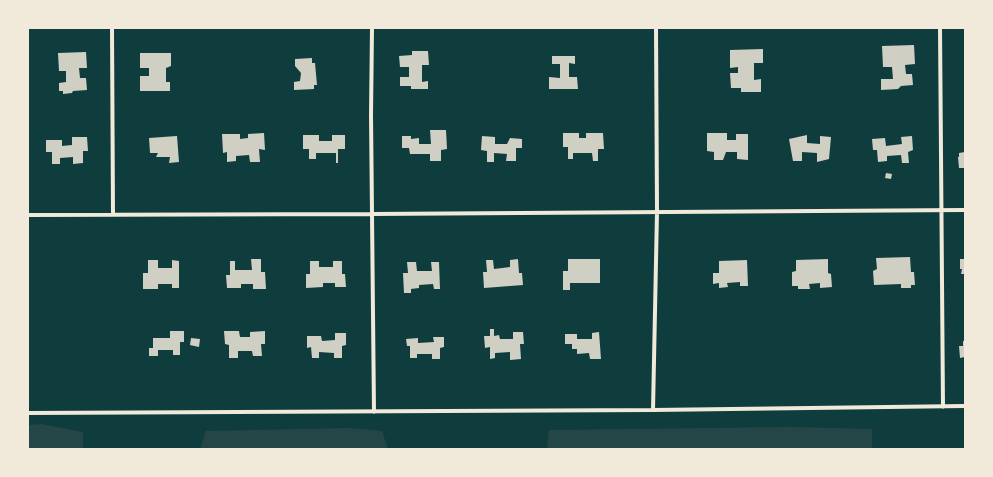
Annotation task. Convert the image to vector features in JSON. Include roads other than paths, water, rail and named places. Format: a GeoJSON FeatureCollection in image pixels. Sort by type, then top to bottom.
{"type":"FeatureCollection","features":[{"type":"Feature","properties":{"kind":"street"},"geometry":{"type":"LineString","coordinates":[[112,28],[113,214]]}},
{"type":"Feature","properties":{"kind":"street"},"geometry":{"type":"LineString","coordinates":[[372,28],[371,115],[374,412]]}},
{"type":"Feature","properties":{"kind":"street"},"geometry":{"type":"LineString","coordinates":[[653,410],[657,212],[656,28]]}},
{"type":"Feature","properties":{"kind":"street"},"geometry":{"type":"LineString","coordinates":[[940,28],[940,210],[943,406]]}},
{"type":"Feature","properties":{"kind":"street"},"geometry":{"type":"LineString","coordinates":[[28,215],[965,210]]}},
{"type":"Feature","properties":{"kind":"street"},"geometry":{"type":"LineString","coordinates":[[28,413],[653,410],[965,406]]}}]}
